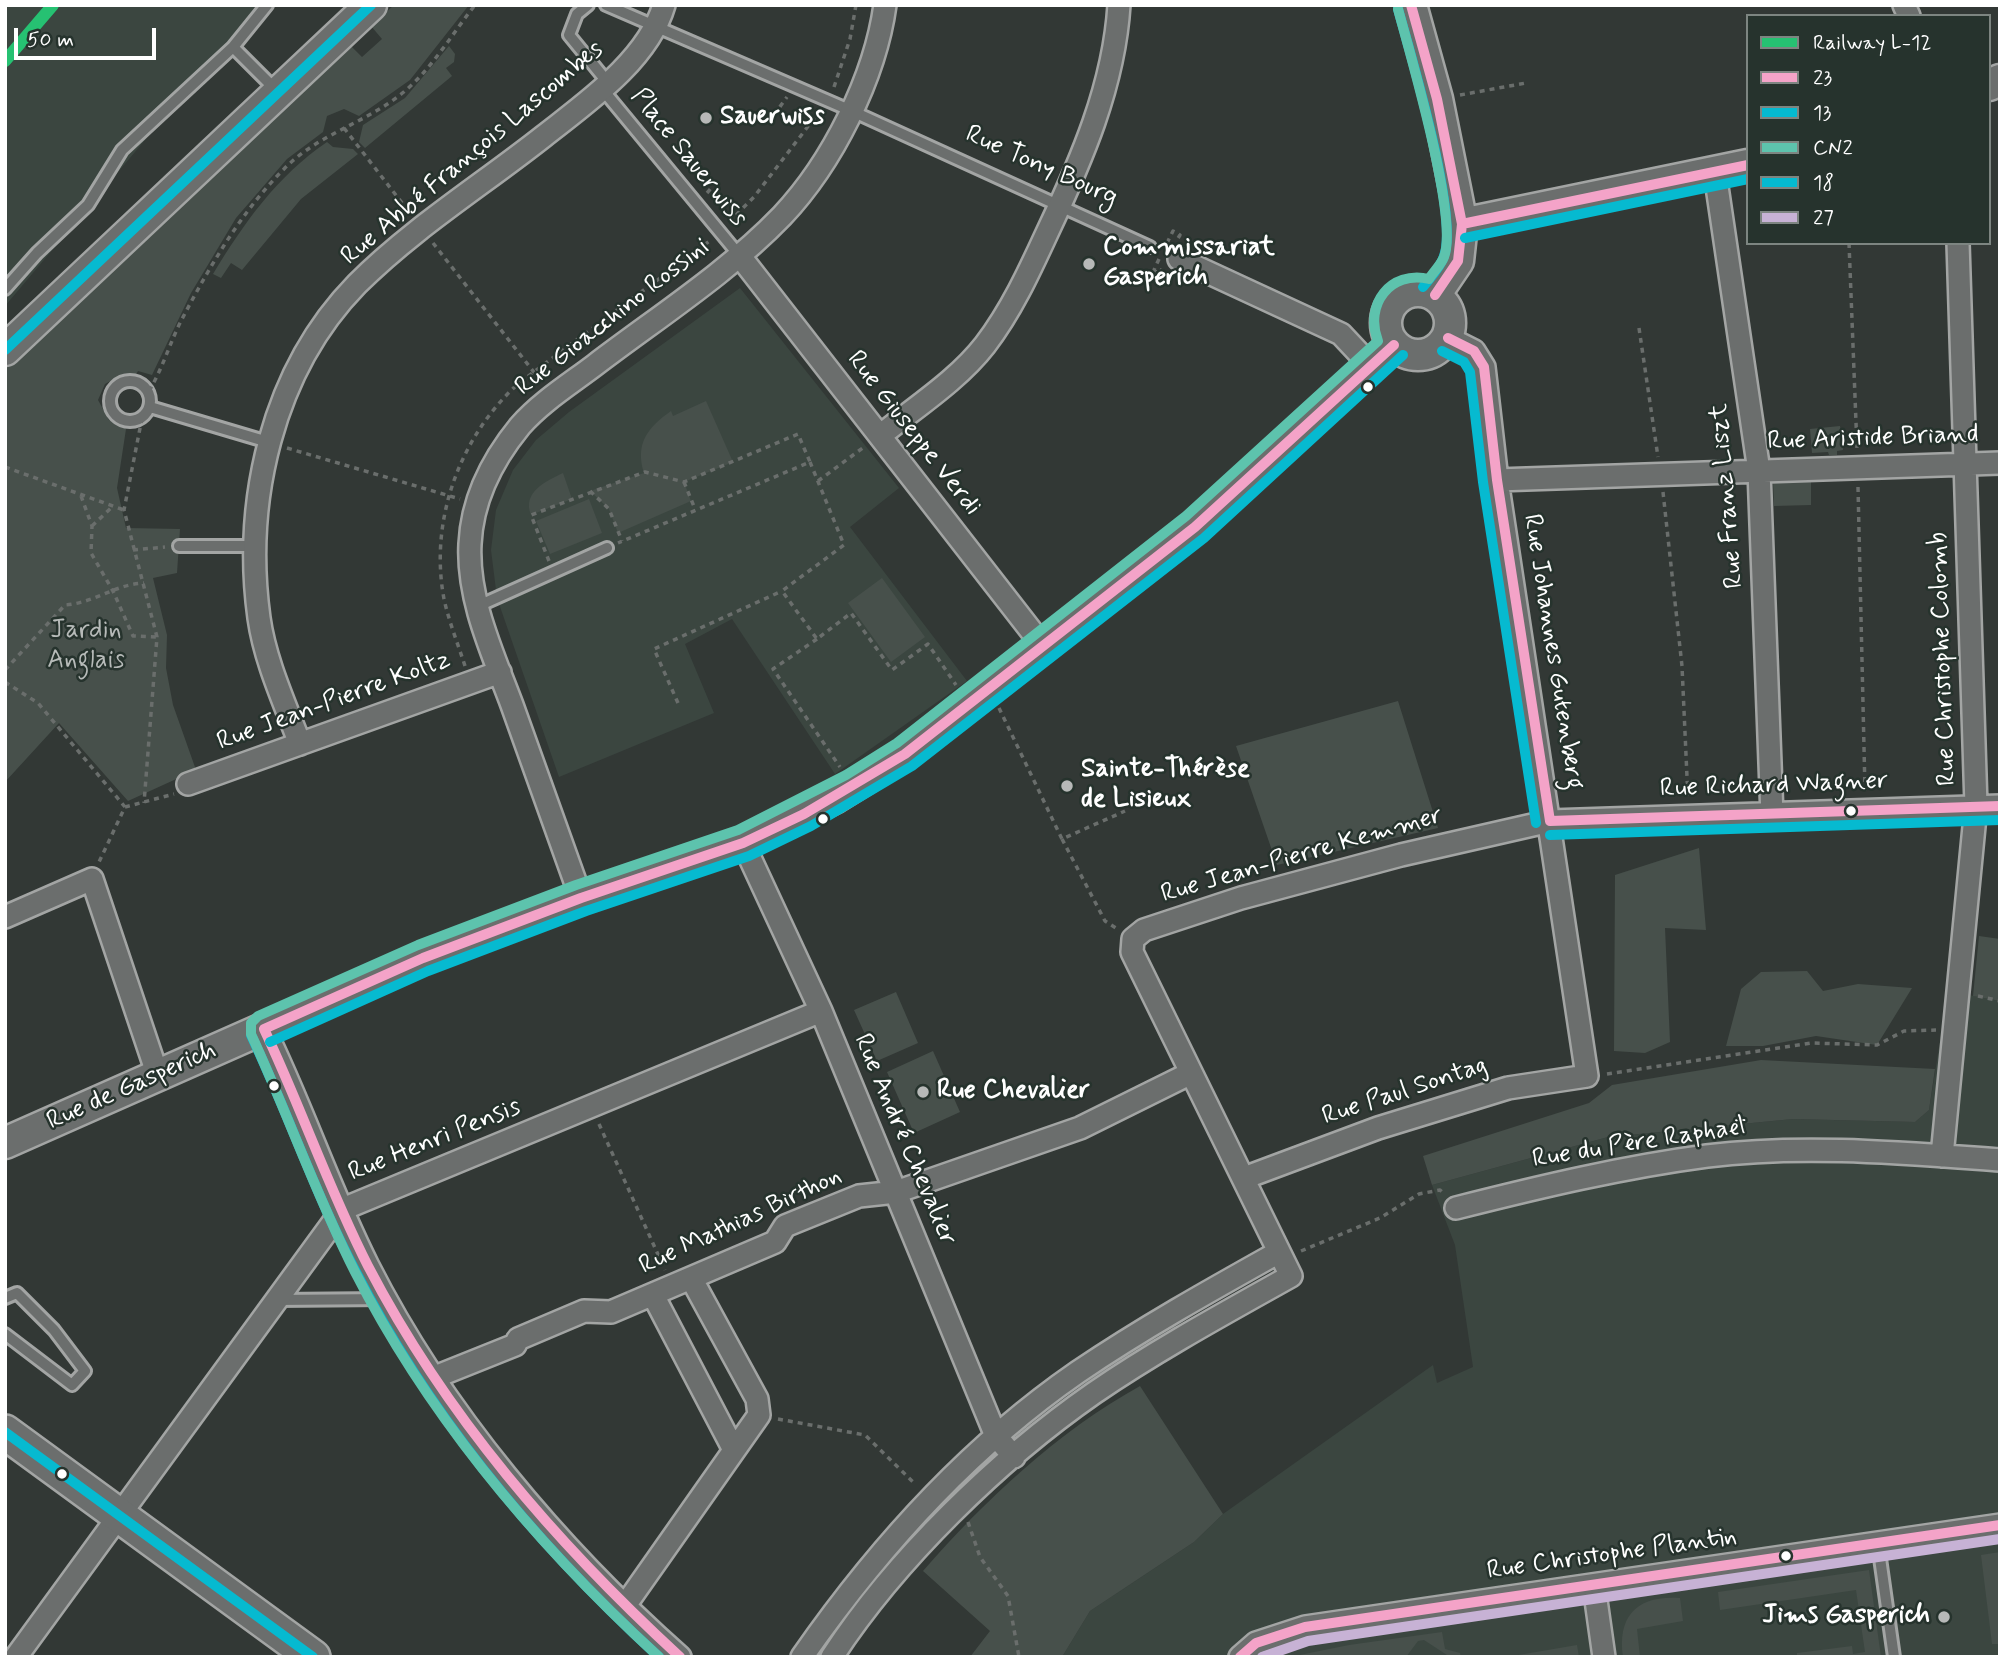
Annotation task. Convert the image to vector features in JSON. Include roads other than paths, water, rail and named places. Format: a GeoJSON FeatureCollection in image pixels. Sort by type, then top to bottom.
{"type":"FeatureCollection","features":[{"type":"Feature","properties":{"kind":"main road"},"geometry":{"type":"LineString","coordinates":[[5,1432],[313,1657]]}},
{"type":"Feature","properties":{"kind":"street"},"geometry":{"type":"LineString","coordinates":[[5,349],[371,5]]}},
{"type":"Feature","properties":{"kind":"street","name":"Rue Abbé François Lascombes"},"geometry":{"type":"LineString","coordinates":[[300,744],[259,621],[256,523],[268,442],[286,394],[312,342],[356,285],[422,228],[606,87],[654,26],[664,5]]}},
{"type":"Feature","properties":{"kind":"street","name":"Rue Gioacchino Rossini"},"geometry":{"type":"LineString","coordinates":[[581,898],[477,607],[470,544],[477,504],[495,460],[522,425],[553,397],[739,256],[783,215],[815,173],[854,112],[883,21],[885,5]]}},
{"type":"Feature","properties":{"kind":"street"},"geometry":{"type":"LineString","coordinates":[[880,436],[963,369],[984,346],[1019,293],[1086,146],[1105,87],[1119,5]]}},
{"type":"Feature","properties":{"kind":"street"},"geometry":{"type":"LineString","coordinates":[[1410,5],[1437,99],[1462,224],[1458,261],[1435,295]]}},
{"type":"Feature","properties":{"kind":"street"},"geometry":{"type":"LineString","coordinates":[[1462,224],[1746,165]]}},
{"type":"Feature","properties":{"kind":"street","name":"Rue Franz Liszt"},"geometry":{"type":"LineString","coordinates":[[1715,173],[1759,471],[1772,816]]}},
{"type":"Feature","properties":{"kind":"street","name":"Rue Christophe Colomb"},"geometry":{"type":"LineString","coordinates":[[1942,1156],[1976,806],[1958,245]]}},
{"type":"Feature","properties":{"kind":"street","name":"Rue Giuseppe Verdi"},"geometry":{"type":"LineString","coordinates":[[739,256],[1043,646]]}},
{"type":"Feature","properties":{"kind":"street"},"geometry":{"type":"LineString","coordinates":[[1171,262],[1341,334],[1371,366]]}},
{"type":"Feature","properties":{"kind":"street"},"geometry":{"type":"LineString","coordinates":[[1413,290],[1435,295],[1448,310],[1448,338],[1428,354],[1416,355],[1394,345],[1386,324],[1393,302],[1413,290]]}},
{"type":"Feature","properties":{"kind":"street","name":"Rue Johannes Gutenberg"},"geometry":{"type":"LineString","coordinates":[[1448,338],[1474,351],[1484,367],[1497,480],[1587,1076]]}},
{"type":"Feature","properties":{"kind":"street","name":"Rue de Gasperich"},"geometry":{"type":"LineString","coordinates":[[5,1143],[424,958],[581,898],[743,842],[804,814],[853,787],[905,754],[1195,527],[1394,345]]}},
{"type":"Feature","properties":{"kind":"street","name":"Rue Aristide Briand"},"geometry":{"type":"LineString","coordinates":[[1497,480],[2000,463]]}},
{"type":"Feature","properties":{"kind":"street","name":"Rue Jean-Pierre Koltz"},"geometry":{"type":"LineString","coordinates":[[188,784],[500,672]]}},
{"type":"Feature","properties":{"kind":"street","name":"Rue Richard Wagner"},"geometry":{"type":"LineString","coordinates":[[1550,821],[1772,816],[2000,806]]}},
{"type":"Feature","properties":{"kind":"street","name":"Rue Jean-Pierre Kemmer"},"geometry":{"type":"LineString","coordinates":[[1191,1073],[1132,952],[1133,939],[1144,930],[1241,898],[1401,855],[1550,821]]}},
{"type":"Feature","properties":{"kind":"street","name":"Rue André Chevalier"},"geometry":{"type":"LineString","coordinates":[[743,842],[821,1011],[996,1436],[1014,1457]]}},
{"type":"Feature","properties":{"kind":"street"},"geometry":{"type":"LineString","coordinates":[[5,917],[92,879],[158,1076]]}},
{"type":"Feature","properties":{"kind":"street","name":"Rue Henri Pensis"},"geometry":{"type":"LineString","coordinates":[[16,1657],[343,1209],[821,1011]]}},
{"type":"Feature","properties":{"kind":"street"},"geometry":{"type":"LineString","coordinates":[[264,1029],[368,1266],[435,1377],[477,1438],[571,1553],[624,1607],[680,1657]]}},
{"type":"Feature","properties":{"kind":"street"},"geometry":{"type":"LineString","coordinates":[[832,1657],[909,1559],[961,1503],[1014,1457],[1093,1394],[1184,1336],[1292,1276],[1191,1073]]}},
{"type":"Feature","properties":{"kind":"street","name":"Rue Mathias Birthon"},"geometry":{"type":"LineString","coordinates":[[435,1377],[515,1345],[518,1339],[584,1311],[611,1312],[672,1286],[775,1242],[785,1226],[859,1196],[896,1192],[1080,1128],[1191,1073]]}},
{"type":"Feature","properties":{"kind":"street","name":"Rue Paul Sontag"},"geometry":{"type":"LineString","coordinates":[[1244,1178],[1378,1128],[1495,1091],[1587,1076]]}},
{"type":"Feature","properties":{"kind":"street","name":"Rue du Père Raphaël"},"geometry":{"type":"LineString","coordinates":[[1456,1208],[1537,1188],[1708,1156],[1797,1151],[2000,1160]]}},
{"type":"Feature","properties":{"kind":"street"},"geometry":{"type":"LineString","coordinates":[[802,1657],[887,1545],[929,1499],[996,1436],[1077,1373],[1170,1312],[1281,1256]]}},
{"type":"Feature","properties":{"kind":"street"},"geometry":{"type":"LineString","coordinates":[[624,1607],[759,1416],[757,1399],[672,1286]]}},
{"type":"Feature","properties":{"kind":"street"},"geometry":{"type":"LineString","coordinates":[[672,1286],[734,1450]]}},
{"type":"Feature","properties":{"kind":"street"},"geometry":{"type":"LineString","coordinates":[[1170,1312],[1184,1336]]}},
{"type":"Feature","properties":{"kind":"street","name":"Rue Christophe Plantin"},"geometry":{"type":"LineString","coordinates":[[1240,1657],[1255,1643],[1305,1628],[2000,1525]]}},
{"type":"Feature","properties":{"kind":"street"},"geometry":{"type":"LineString","coordinates":[[1594,1586],[1604,1657]]}},
{"type":"Feature","properties":{"kind":"lane"},"geometry":{"type":"LineString","coordinates":[[5,289],[37,253],[88,205],[122,150],[233,47],[267,5]]}},
{"type":"Feature","properties":{"kind":"lane","name":"Place Sauerwiss"},"geometry":{"type":"LineString","coordinates":[[588,5],[577,14],[569,36],[739,256]]}},
{"type":"Feature","properties":{"kind":"lane"},"geometry":{"type":"LineString","coordinates":[[606,5],[854,112]]}},
{"type":"Feature","properties":{"kind":"lane"},"geometry":{"type":"LineString","coordinates":[[233,47],[279,92]]}},
{"type":"Feature","properties":{"kind":"lane","name":"Rue Tony Bourg"},"geometry":{"type":"LineString","coordinates":[[854,112],[1059,208],[1150,247]]}},
{"type":"Feature","properties":{"kind":"lane"},"geometry":{"type":"LineString","coordinates":[[126,381],[139,382],[149,391],[150,407],[142,418],[130,422],[115,415],[110,401],[114,388],[126,381]]}},
{"type":"Feature","properties":{"kind":"lane"},"geometry":{"type":"LineString","coordinates":[[150,407],[268,442]]}},
{"type":"Feature","properties":{"kind":"lane"},"geometry":{"type":"LineString","coordinates":[[179,546],[257,546]]}},
{"type":"Feature","properties":{"kind":"lane"},"geometry":{"type":"LineString","coordinates":[[477,607],[607,548]]}},
{"type":"Feature","properties":{"kind":"lane"},"geometry":{"type":"LineString","coordinates":[[5,1298],[17,1293],[54,1330],[86,1371],[72,1385],[5,1334]]}},
{"type":"Feature","properties":{"kind":"lane"},"geometry":{"type":"LineString","coordinates":[[276,1300],[387,1299]]}},
{"type":"Feature","properties":{"kind":"lane"},"geometry":{"type":"LineString","coordinates":[[1878,1544],[1894,1657]]}},
{"type":"Feature","properties":{"kind":"railway"},"geometry":{"type":"LineString","coordinates":[[5,61],[10,55]]}},
{"type":"Feature","properties":{"kind":"rail line","name":"L-12"},"geometry":{"type":"LineString","coordinates":[[5,61],[53,5]]}},
{"type":"Feature","properties":{"kind":"place","name":"Sauerwiss"},"geometry":{"type":"Point","coordinates":[706,118]}},
{"type":"Feature","properties":{"kind":"place","name":"Commissariat Gasperich"},"geometry":{"type":"Point","coordinates":[1089,264]}},
{"type":"Feature","properties":{"kind":"place","name":"Sainte-Thérèse de Lisieux"},"geometry":{"type":"Point","coordinates":[1067,786]}},
{"type":"Feature","properties":{"kind":"place","name":"Rue Chevalier"},"geometry":{"type":"Point","coordinates":[923,1092]}},
{"type":"Feature","properties":{"kind":"place","name":"Jims Gasperich"},"geometry":{"type":"Point","coordinates":[1944,1617]}},
{"type":"Feature","properties":{"kind":"park label","name":"Jardin Anglais"},"geometry":{"type":"Point","coordinates":[86,647]}}]}
